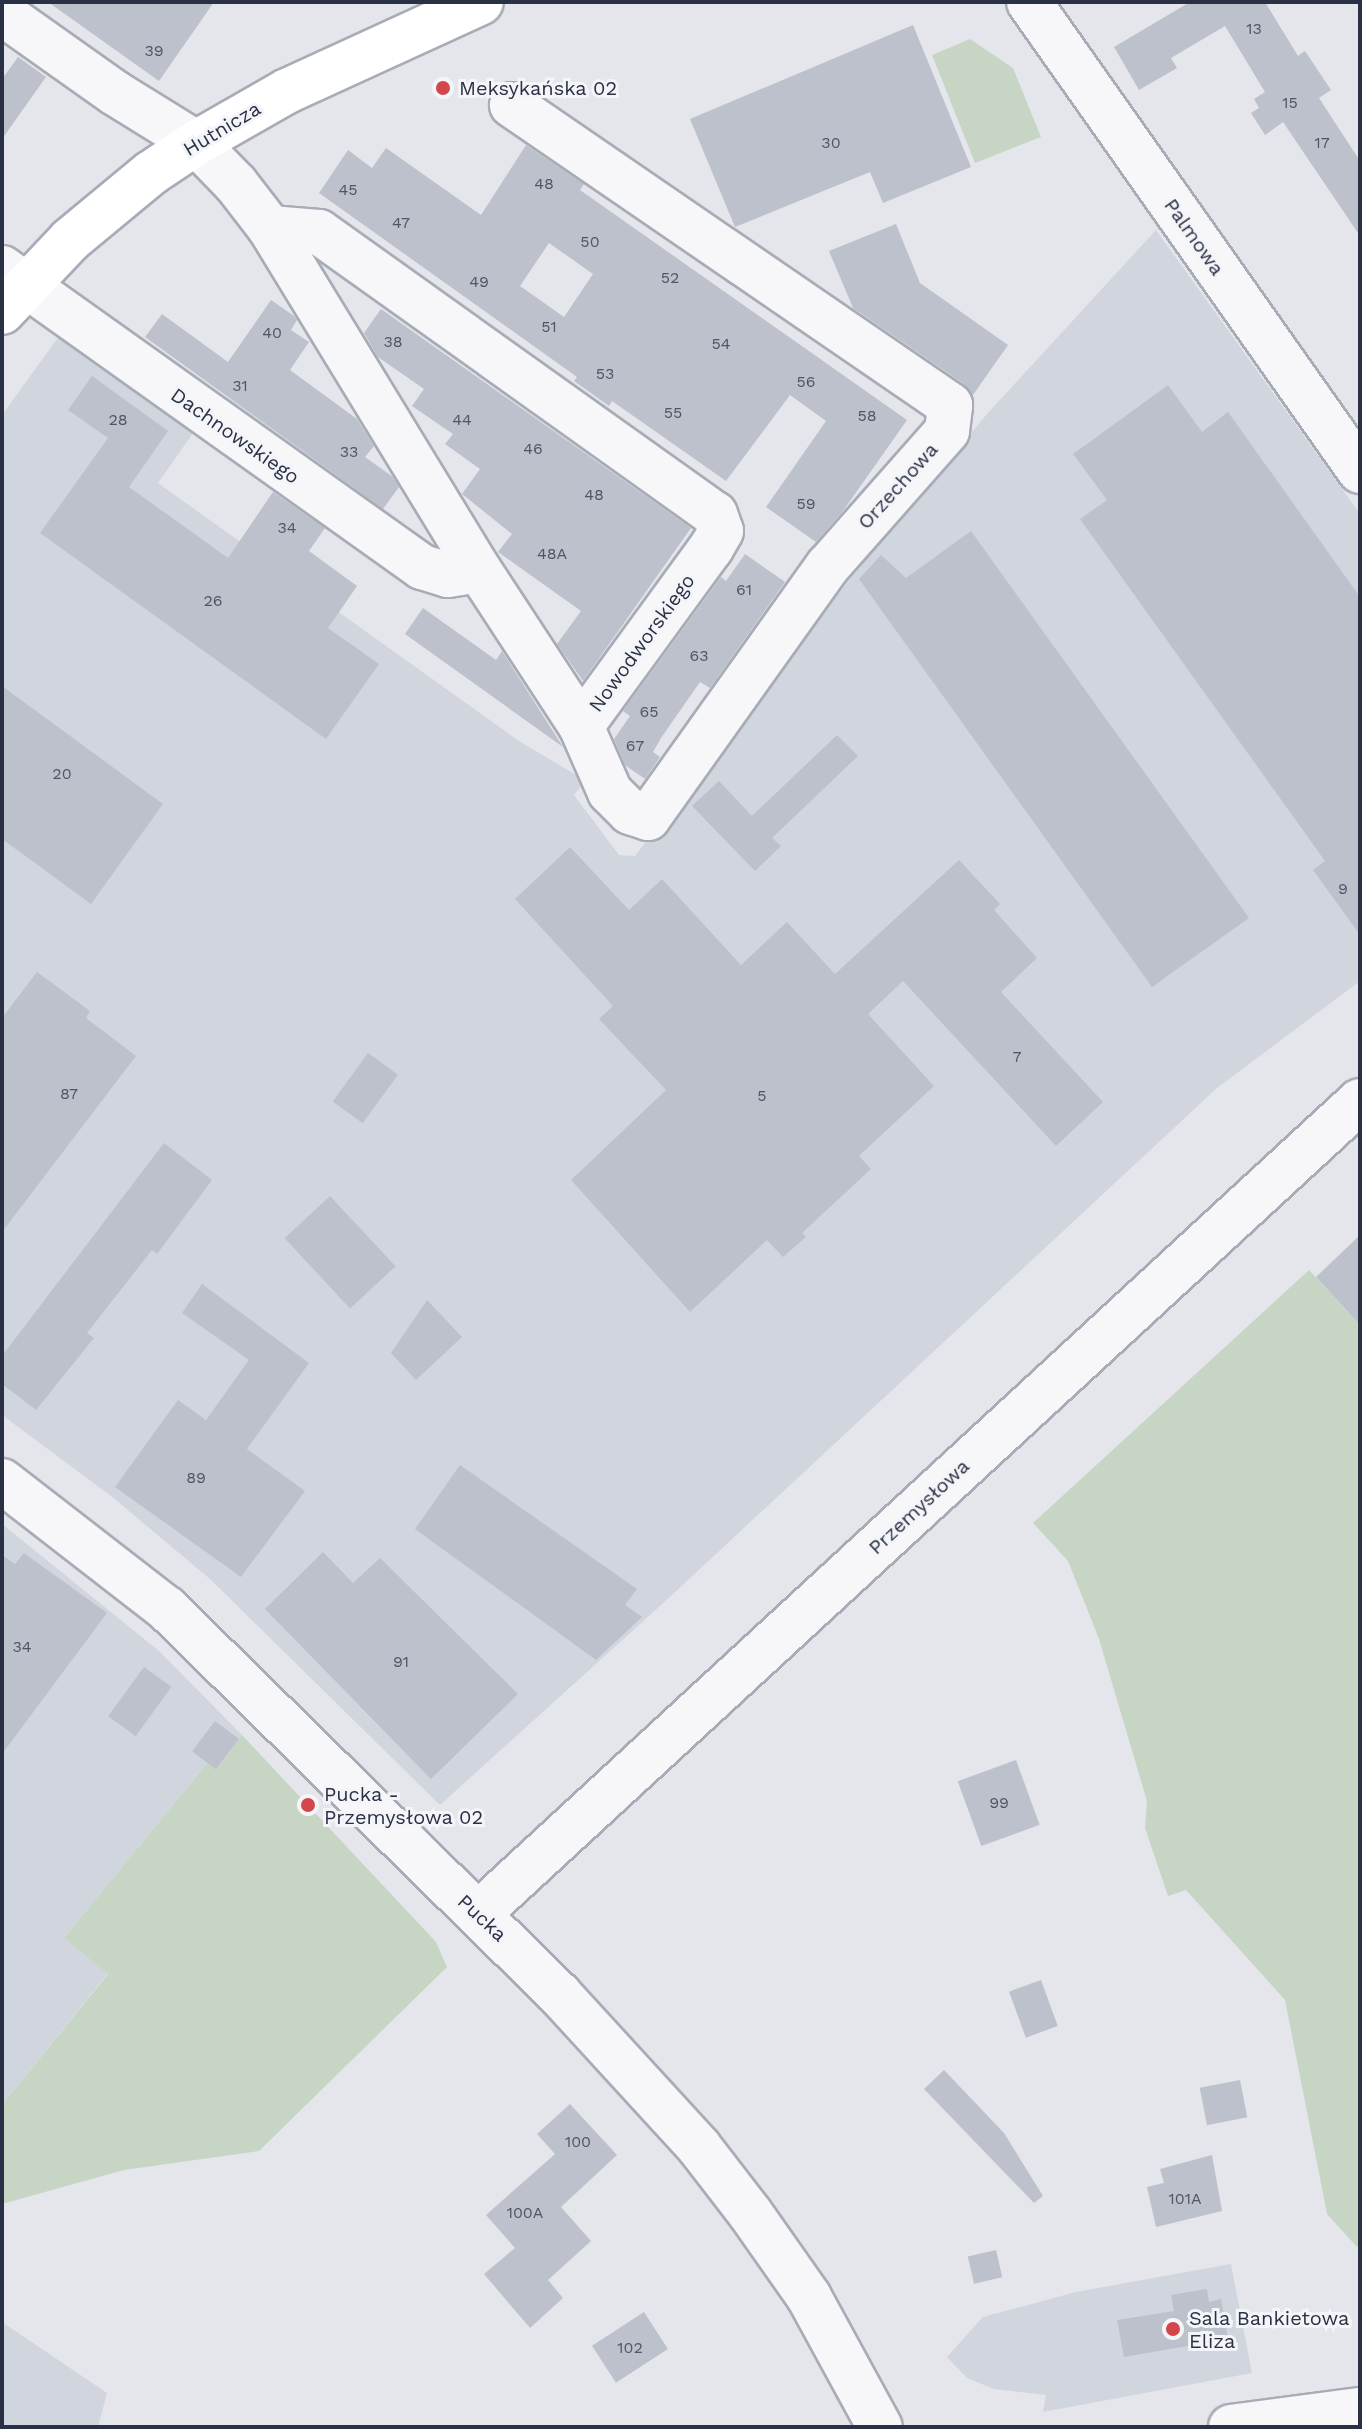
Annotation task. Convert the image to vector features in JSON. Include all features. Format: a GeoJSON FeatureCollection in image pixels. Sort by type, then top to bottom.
{"type":"FeatureCollection","features":[{"type":"Feature","properties":{"kind":"main road","name":"Hutnicza"},"geometry":{"type":"LineString","coordinates":[[10,288],[151,173],[196,143],[287,91],[481,2]]}},
{"type":"Feature","properties":{"kind":"street","name":"Palmowa"},"geometry":{"type":"LineString","coordinates":[[1029,2],[1360,471]]}},
{"type":"Feature","properties":{"kind":"street","name":"Nowodworskiego"},"geometry":{"type":"LineString","coordinates":[[2,13],[115,93],[196,143],[236,184],[270,228],[479,570],[581,726],[711,548],[721,531],[715,514],[319,232],[270,228]]}},
{"type":"Feature","properties":{"kind":"street","name":"Orzechowa"},"geometry":{"type":"LineString","coordinates":[[512,105],[950,405],[947,431],[828,566],[648,818],[630,812],[610,792],[581,726]]}},
{"type":"Feature","properties":{"kind":"street","name":"Dachnowskiego"},"geometry":{"type":"LineString","coordinates":[[10,288],[422,567],[448,575],[479,570]]}},
{"type":"Feature","properties":{"kind":"street","name":"Przemysłowa"},"geometry":{"type":"LineString","coordinates":[[479,1913],[1360,1101]]}},
{"type":"Feature","properties":{"kind":"street","name":"Pucka"},"geometry":{"type":"LineString","coordinates":[[2,1481],[166,1608],[559,1994],[699,2147],[809,2297],[880,2427]]}},
{"type":"Feature","properties":{"kind":"street"},"geometry":{"type":"LineString","coordinates":[[1231,2427],[1360,2410]]}},
{"type":"Feature","properties":{"kind":"shaded area"},"geometry":{"type":"Polygon","coordinates":[[[1156,230],[1360,514],[1360,981],[1217,1088],[660,1606],[440,1805],[210,1579],[111,1496],[2,1415],[2,415],[65,328],[200,423],[158,483],[519,741],[581,778],[583,784],[574,795],[619,855],[635,856],[842,589],[987,414],[1156,230]]]}},
{"type":"Feature","properties":{"kind":"shaded area"},"geometry":{"type":"Polygon","coordinates":[[[2,1524],[159,1651],[242,1735],[216,1769],[207,1763],[64,1938],[108,1973],[2,2105],[2,1524]]]}},
{"type":"Feature","properties":{"kind":"shaded area"},"geometry":{"type":"Polygon","coordinates":[[[1231,2264],[1252,2373],[1043,2412],[1046,2395],[994,2389],[967,2378],[947,2357],[983,2317],[1076,2292],[1231,2264]]]}},
{"type":"Feature","properties":{"kind":"shaded area"},"geometry":{"type":"Polygon","coordinates":[[[2,2322],[107,2393],[98,2427],[2,2427],[2,2322]]]}},
{"type":"Feature","properties":{"kind":"green space"},"geometry":{"type":"Polygon","coordinates":[[[970,39],[1013,68],[1041,137],[975,163],[932,55],[970,39]]]}},
{"type":"Feature","properties":{"kind":"green space"},"geometry":{"type":"Polygon","coordinates":[[[1309,1270],[1360,1325],[1360,2246],[1357,2247],[1327,2214],[1285,2000],[1186,1890],[1168,1896],[1145,1828],[1147,1801],[1099,1639],[1068,1561],[1033,1523],[1309,1270]]]}},
{"type":"Feature","properties":{"kind":"green space"},"geometry":{"type":"Polygon","coordinates":[[[242,1735],[436,1942],[447,1967],[259,2151],[124,2170],[2,2204],[2,2105],[108,1974],[64,1938],[208,1762],[217,1769],[242,1735]]]}},
{"type":"Feature","properties":{"kind":"building"},"geometry":{"type":"Polygon","coordinates":[[[48,2],[214,2],[159,81],[48,2]]]}},
{"type":"Feature","properties":{"kind":"building"},"geometry":{"type":"Polygon","coordinates":[[[1190,2],[1265,2],[1298,56],[1305,51],[1331,90],[1319,98],[1360,161],[1360,236],[1283,122],[1265,135],[1251,113],[1259,108],[1254,99],[1265,92],[1225,26],[1171,58],[1177,68],[1139,90],[1114,47],[1190,2]]]}},
{"type":"Feature","properties":{"kind":"building"},"geometry":{"type":"Polygon","coordinates":[[[913,25],[971,167],[883,203],[870,172],[735,227],[690,119],[913,25]]]}},
{"type":"Feature","properties":{"kind":"building"},"geometry":{"type":"Polygon","coordinates":[[[18,57],[46,77],[2,139],[2,79],[18,57]]]}},
{"type":"Feature","properties":{"kind":"building"},"geometry":{"type":"Polygon","coordinates":[[[526,145],[584,184],[580,190],[907,420],[843,511],[816,542],[766,507],[826,421],[790,395],[726,481],[612,401],[609,406],[574,381],[577,377],[319,193],[348,150],[372,168],[386,148],[481,215],[526,145]],[[549,243],[520,286],[564,317],[593,274],[549,243]]]}},
{"type":"Feature","properties":{"kind":"building"},"geometry":{"type":"Polygon","coordinates":[[[896,224],[920,283],[1008,345],[973,395],[964,384],[853,308],[829,251],[896,224]]]}},
{"type":"Feature","properties":{"kind":"building"},"geometry":{"type":"Polygon","coordinates":[[[271,300],[294,316],[297,320],[291,330],[309,342],[290,370],[357,419],[374,446],[365,457],[393,477],[399,487],[383,509],[145,337],[162,314],[228,362],[271,300]]]}},
{"type":"Feature","properties":{"kind":"building"},"geometry":{"type":"Polygon","coordinates":[[[381,309],[691,528],[583,681],[557,644],[581,611],[498,552],[512,534],[462,494],[480,469],[445,444],[453,434],[412,406],[424,389],[378,357],[364,333],[381,309]]]}},
{"type":"Feature","properties":{"kind":"building"},"geometry":{"type":"Polygon","coordinates":[[[92,376],[168,431],[129,487],[228,558],[273,492],[325,528],[309,551],[357,586],[328,628],[379,664],[326,739],[40,533],[108,438],[68,410],[92,376]]]}},
{"type":"Feature","properties":{"kind":"building"},"geometry":{"type":"Polygon","coordinates":[[[1168,385],[1202,432],[1228,412],[1360,597],[1360,935],[1313,870],[1325,861],[1080,519],[1107,500],[1073,454],[1168,385]]]}},
{"type":"Feature","properties":{"kind":"building"},"geometry":{"type":"Polygon","coordinates":[[[971,531],[1249,918],[1152,987],[859,579],[881,555],[906,578],[971,531]]]}},
{"type":"Feature","properties":{"kind":"building"},"geometry":{"type":"Polygon","coordinates":[[[745,554],[785,582],[710,688],[700,682],[653,752],[660,757],[645,779],[625,765],[614,739],[630,716],[623,711],[721,577],[726,581],[745,554]]]}},
{"type":"Feature","properties":{"kind":"building"},"geometry":{"type":"Polygon","coordinates":[[[423,608],[496,660],[502,651],[563,747],[405,634],[423,608]]]}},
{"type":"Feature","properties":{"kind":"building"},"geometry":{"type":"Polygon","coordinates":[[[2,686],[163,804],[91,904],[2,839],[2,686]]]}},
{"type":"Feature","properties":{"kind":"building"},"geometry":{"type":"Polygon","coordinates":[[[837,735],[858,756],[772,838],[781,846],[755,871],[692,806],[719,781],[752,816],[837,735]]]}},
{"type":"Feature","properties":{"kind":"building"},"geometry":{"type":"Polygon","coordinates":[[[570,847],[629,910],[662,879],[741,965],[787,922],[835,974],[959,860],[1000,904],[994,910],[1037,958],[1001,992],[1103,1102],[1056,1146],[903,981],[868,1014],[934,1086],[859,1156],[871,1169],[802,1233],[806,1237],[783,1257],[767,1240],[690,1312],[571,1180],[666,1090],[599,1019],[613,1006],[515,899],[570,847]]]}},
{"type":"Feature","properties":{"kind":"building"},"geometry":{"type":"Polygon","coordinates":[[[37,972],[90,1011],[86,1018],[136,1056],[2,1232],[2,1018],[37,972]]]}},
{"type":"Feature","properties":{"kind":"building"},"geometry":{"type":"Polygon","coordinates":[[[368,1053],[398,1075],[363,1123],[333,1102],[368,1053]]]}},
{"type":"Feature","properties":{"kind":"building"},"geometry":{"type":"Polygon","coordinates":[[[164,1143],[212,1180],[157,1254],[152,1250],[87,1333],[94,1338],[36,1410],[2,1384],[2,1356],[164,1143]]]}},
{"type":"Feature","properties":{"kind":"building"},"geometry":{"type":"Polygon","coordinates":[[[330,1196],[395,1266],[350,1308],[285,1238],[330,1196]]]}},
{"type":"Feature","properties":{"kind":"building"},"geometry":{"type":"Polygon","coordinates":[[[1360,1235],[1360,1325],[1316,1277],[1360,1235]]]}},
{"type":"Feature","properties":{"kind":"building"},"geometry":{"type":"Polygon","coordinates":[[[202,1284],[309,1363],[247,1449],[305,1491],[241,1577],[115,1487],[178,1400],[206,1420],[249,1360],[182,1313],[202,1284]]]}},
{"type":"Feature","properties":{"kind":"building"},"geometry":{"type":"Polygon","coordinates":[[[427,1300],[462,1337],[416,1380],[391,1353],[427,1300]]]}},
{"type":"Feature","properties":{"kind":"building"},"geometry":{"type":"Polygon","coordinates":[[[460,1465],[637,1589],[625,1605],[642,1617],[596,1660],[415,1529],[460,1465]]]}},
{"type":"Feature","properties":{"kind":"building"},"geometry":{"type":"Polygon","coordinates":[[[323,1552],[353,1583],[380,1558],[518,1694],[431,1779],[265,1609],[323,1552]]]}},
{"type":"Feature","properties":{"kind":"building"},"geometry":{"type":"Polygon","coordinates":[[[24,1553],[107,1613],[2,1754],[2,1555],[15,1564],[24,1553]]]}},
{"type":"Feature","properties":{"kind":"building"},"geometry":{"type":"Polygon","coordinates":[[[144,1667],[172,1687],[136,1736],[108,1716],[144,1667]]]}},
{"type":"Feature","properties":{"kind":"building"},"geometry":{"type":"Polygon","coordinates":[[[215,1721],[239,1739],[216,1769],[192,1751],[215,1721]]]}},
{"type":"Feature","properties":{"kind":"building"},"geometry":{"type":"Polygon","coordinates":[[[1016,1760],[1040,1825],[981,1846],[958,1781],[1016,1760]]]}},
{"type":"Feature","properties":{"kind":"building"},"geometry":{"type":"Polygon","coordinates":[[[1041,1980],[1058,2026],[1026,2038],[1009,1992],[1041,1980]]]}},
{"type":"Feature","properties":{"kind":"building"},"geometry":{"type":"Polygon","coordinates":[[[944,2070],[1004,2133],[1043,2196],[1034,2203],[924,2089],[944,2070]]]}},
{"type":"Feature","properties":{"kind":"building"},"geometry":{"type":"Polygon","coordinates":[[[1240,2080],[1247,2117],[1207,2125],[1200,2088],[1240,2080]]]}},
{"type":"Feature","properties":{"kind":"building"},"geometry":{"type":"Polygon","coordinates":[[[570,2104],[617,2155],[561,2207],[591,2241],[548,2280],[563,2298],[530,2328],[484,2274],[515,2248],[486,2215],[555,2154],[537,2134],[570,2104]]]}},
{"type":"Feature","properties":{"kind":"building"},"geometry":{"type":"Polygon","coordinates":[[[1212,2155],[1222,2211],[1156,2227],[1147,2187],[1164,2183],[1160,2169],[1212,2155]]]}},
{"type":"Feature","properties":{"kind":"building"},"geometry":{"type":"Polygon","coordinates":[[[996,2250],[1002,2277],[974,2284],[968,2257],[996,2250]]]}},
{"type":"Feature","properties":{"kind":"building","name":"Sala Bankietowa Eliza"},"geometry":{"type":"Polygon","coordinates":[[[1207,2289],[1209,2302],[1221,2299],[1228,2339],[1124,2357],[1117,2320],[1174,2311],[1171,2295],[1207,2289]]]}},
{"type":"Feature","properties":{"kind":"building"},"geometry":{"type":"Polygon","coordinates":[[[644,2312],[668,2349],[616,2383],[592,2346],[644,2312]]]}},
{"type":"Feature","properties":{"kind":"place","name":"Meksykańska 02"},"geometry":{"type":"Point","coordinates":[443,88]}},
{"type":"Feature","properties":{"kind":"place","name":"Pucka - Przemysłowa 02"},"geometry":{"type":"Point","coordinates":[308,1805]}},
{"type":"Feature","properties":{"kind":"place","name":"Sala Bankietowa Eliza"},"geometry":{"type":"Point","coordinates":[1173,2329]}}]}
